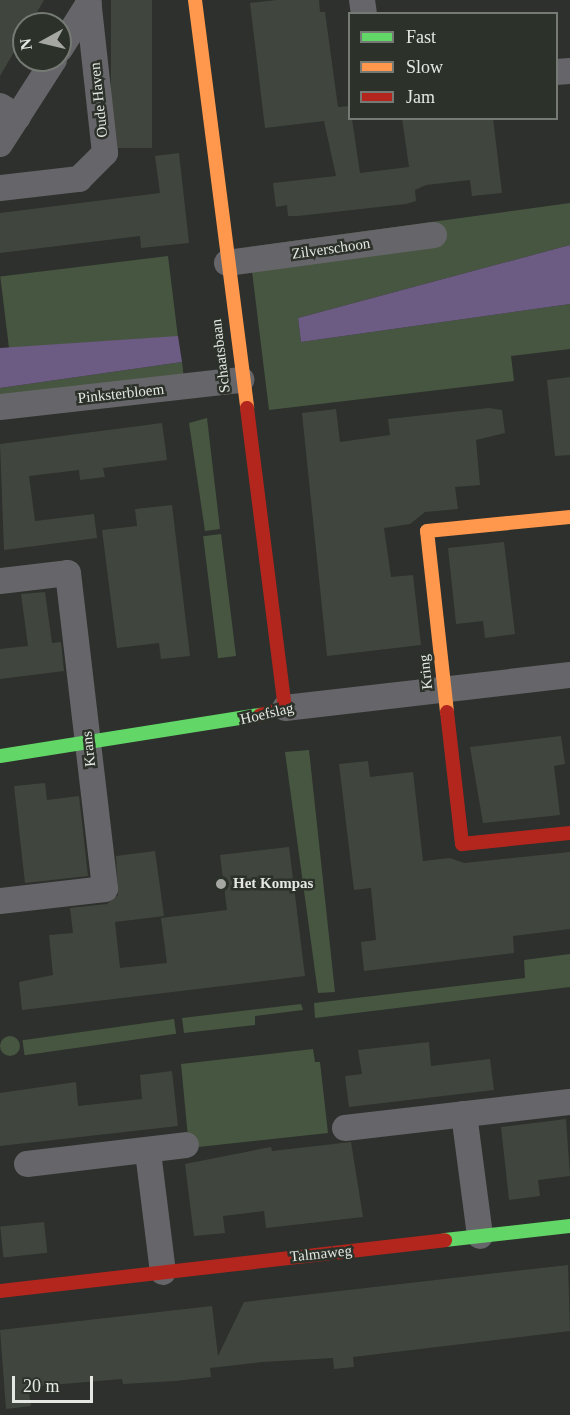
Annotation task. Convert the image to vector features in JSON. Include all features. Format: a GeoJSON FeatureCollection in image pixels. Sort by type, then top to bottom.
{"type":"FeatureCollection","features":[{"type":"Feature","properties":{"kind":"street","name":"Schaatsbaan"},"geometry":{"type":"LineString","coordinates":[[195,0],[241,380],[285,708]]}},
{"type":"Feature","properties":{"kind":"street","name":"Oude Haven"},"geometry":{"type":"LineString","coordinates":[[72,30],[89,1]]}},
{"type":"Feature","properties":{"kind":"street","name":"Oude Haven"},"geometry":{"type":"LineString","coordinates":[[0,188],[79,179],[105,153],[89,1]]}},
{"type":"Feature","properties":{"kind":"street"},"geometry":{"type":"LineString","coordinates":[[0,144],[9,112],[44,72]]}},
{"type":"Feature","properties":{"kind":"street","name":"Zilverschoon"},"geometry":{"type":"LineString","coordinates":[[227,263],[434,235]]}},
{"type":"Feature","properties":{"kind":"street","name":"Pinksterbloem"},"geometry":{"type":"LineString","coordinates":[[0,407],[241,380]]}},
{"type":"Feature","properties":{"kind":"street","name":"Kring"},"geometry":{"type":"LineString","coordinates":[[570,517],[428,531],[462,844],[570,832]]}},
{"type":"Feature","properties":{"kind":"street","name":"Krans"},"geometry":{"type":"LineString","coordinates":[[0,581],[68,573],[105,889],[0,901]]}},
{"type":"Feature","properties":{"kind":"street","name":"Hoefslag"},"geometry":{"type":"LineString","coordinates":[[0,756],[89,746],[251,719],[285,708],[570,675]]}},
{"type":"Feature","properties":{"kind":"street"},"geometry":{"type":"LineString","coordinates":[[345,1128],[570,1102]]}},
{"type":"Feature","properties":{"kind":"street"},"geometry":{"type":"LineString","coordinates":[[464,1114],[480,1236]]}},
{"type":"Feature","properties":{"kind":"street"},"geometry":{"type":"LineString","coordinates":[[27,1164],[148,1152],[186,1145]]}},
{"type":"Feature","properties":{"kind":"street"},"geometry":{"type":"LineString","coordinates":[[148,1152],[163,1272]]}},
{"type":"Feature","properties":{"kind":"street","name":"Talmaweg"},"geometry":{"type":"LineString","coordinates":[[0,1291],[570,1226]]}},
{"type":"Feature","properties":{"kind":"green space"},"geometry":{"type":"Polygon","coordinates":[[[570,203],[570,245],[298,318],[301,342],[570,304],[570,349],[511,356],[514,381],[269,410],[249,247],[570,203]]]}},
{"type":"Feature","properties":{"kind":"green space"},"geometry":{"type":"Polygon","coordinates":[[[168,256],[178,336],[10,357],[0,277],[168,256]]]}},
{"type":"Feature","properties":{"kind":"green space"},"geometry":{"type":"Polygon","coordinates":[[[182,362],[186,395],[0,416],[0,388],[182,362]]]}},
{"type":"Feature","properties":{"kind":"green space"},"geometry":{"type":"Polygon","coordinates":[[[207,418],[220,529],[205,531],[189,423],[207,418]]]}},
{"type":"Feature","properties":{"kind":"green space"},"geometry":{"type":"Polygon","coordinates":[[[221,534],[236,656],[218,658],[203,536],[221,534]]]}},
{"type":"Feature","properties":{"kind":"green space"},"geometry":{"type":"Polygon","coordinates":[[[309,750],[335,992],[318,993],[285,752],[309,750]]]}},
{"type":"Feature","properties":{"kind":"green space"},"geometry":{"type":"Polygon","coordinates":[[[570,954],[570,987],[315,1018],[314,1003],[525,978],[524,960],[570,954]]]}},
{"type":"Feature","properties":{"kind":"green space"},"geometry":{"type":"Polygon","coordinates":[[[301,1004],[303,1010],[255,1016],[255,1025],[184,1033],[182,1018],[301,1004]]]}},
{"type":"Feature","properties":{"kind":"green space"},"geometry":{"type":"Polygon","coordinates":[[[174,1019],[176,1034],[25,1055],[22,1040],[174,1019]]]}},
{"type":"Feature","properties":{"kind":"green space"},"geometry":{"type":"Polygon","coordinates":[[[10,1036],[17,1039],[20,1046],[17,1053],[10,1056],[3,1053],[0,1046],[3,1039],[10,1036]]]}},
{"type":"Feature","properties":{"kind":"green space"},"geometry":{"type":"Polygon","coordinates":[[[313,1049],[315,1062],[320,1062],[328,1133],[189,1148],[181,1064],[313,1049]]]}},
{"type":"Feature","properties":{"kind":"shaded area"},"geometry":{"type":"Polygon","coordinates":[[[570,245],[570,304],[301,342],[298,318],[570,245]]]}},
{"type":"Feature","properties":{"kind":"shaded area"},"geometry":{"type":"Polygon","coordinates":[[[178,336],[182,362],[0,388],[0,348],[178,336]]]}},
{"type":"Feature","properties":{"kind":"building"},"geometry":{"type":"Polygon","coordinates":[[[0,0],[44,0],[37,12],[12,12],[12,56],[0,76],[0,0]]]}},
{"type":"Feature","properties":{"kind":"building"},"geometry":{"type":"Polygon","coordinates":[[[111,0],[152,0],[152,148],[111,148],[111,0]]]}},
{"type":"Feature","properties":{"kind":"building"},"geometry":{"type":"Polygon","coordinates":[[[277,0],[319,0],[320,12],[325,12],[338,107],[348,106],[348,120],[352,120],[360,173],[409,167],[402,120],[493,120],[502,193],[472,196],[470,180],[426,185],[415,190],[416,201],[406,204],[298,216],[288,216],[287,205],[276,207],[273,183],[336,176],[324,121],[265,128],[250,3],[277,0]]]}},
{"type":"Feature","properties":{"kind":"building"},"geometry":{"type":"Polygon","coordinates":[[[179,153],[189,243],[141,248],[140,236],[0,253],[0,213],[160,193],[155,156],[179,153]]]}},
{"type":"Feature","properties":{"kind":"building"},"geometry":{"type":"Polygon","coordinates":[[[570,377],[570,455],[555,456],[547,380],[570,377]]]}},
{"type":"Feature","properties":{"kind":"building"},"geometry":{"type":"Polygon","coordinates":[[[489,408],[502,410],[505,433],[476,440],[480,485],[455,487],[458,509],[425,512],[410,524],[384,528],[391,577],[413,575],[421,645],[327,656],[302,413],[336,409],[340,442],[390,435],[388,419],[489,408]]]}},
{"type":"Feature","properties":{"kind":"building"},"geometry":{"type":"Polygon","coordinates":[[[162,423],[167,460],[103,468],[105,477],[80,480],[79,470],[29,476],[35,521],[94,514],[97,538],[4,550],[0,444],[162,423]]]}},
{"type":"Feature","properties":{"kind":"building"},"geometry":{"type":"Polygon","coordinates":[[[172,505],[190,656],[161,659],[159,643],[117,648],[102,530],[137,526],[135,509],[172,505]]]}},
{"type":"Feature","properties":{"kind":"building"},"geometry":{"type":"Polygon","coordinates":[[[504,542],[515,634],[485,638],[483,621],[456,624],[448,548],[504,542]]]}},
{"type":"Feature","properties":{"kind":"building"},"geometry":{"type":"Polygon","coordinates":[[[45,592],[52,643],[61,642],[64,671],[0,679],[0,649],[28,646],[21,594],[45,592]]]}},
{"type":"Feature","properties":{"kind":"building"},"geometry":{"type":"Polygon","coordinates":[[[561,736],[565,764],[554,766],[560,815],[483,823],[470,747],[561,736]]]}},
{"type":"Feature","properties":{"kind":"building"},"geometry":{"type":"Polygon","coordinates":[[[368,761],[370,777],[413,772],[423,861],[450,858],[464,863],[570,852],[570,929],[513,936],[514,953],[364,971],[361,942],[376,940],[371,888],[354,890],[339,764],[368,761]]]}},
{"type":"Feature","properties":{"kind":"building"},"geometry":{"type":"Polygon","coordinates":[[[45,783],[47,800],[79,796],[88,876],[25,883],[14,786],[45,783]]]}},
{"type":"Feature","properties":{"kind":"building"},"geometry":{"type":"Polygon","coordinates":[[[289,847],[305,976],[22,1010],[19,982],[53,975],[49,935],[73,933],[70,908],[107,904],[118,895],[116,856],[155,851],[164,916],[115,922],[120,968],[167,963],[161,918],[227,910],[220,855],[289,847]]]}},
{"type":"Feature","properties":{"kind":"building"},"geometry":{"type":"Polygon","coordinates":[[[429,1042],[431,1066],[490,1059],[494,1090],[349,1107],[345,1076],[362,1074],[358,1050],[429,1042]]]}},
{"type":"Feature","properties":{"kind":"building"},"geometry":{"type":"Polygon","coordinates":[[[172,1071],[178,1126],[0,1146],[0,1093],[76,1082],[78,1106],[142,1099],[140,1075],[172,1071]]]}},
{"type":"Feature","properties":{"kind":"building"},"geometry":{"type":"Polygon","coordinates":[[[566,1119],[570,1176],[538,1180],[540,1196],[509,1200],[501,1127],[566,1119]]]}},
{"type":"Feature","properties":{"kind":"building"},"geometry":{"type":"Polygon","coordinates":[[[351,1142],[363,1217],[266,1228],[264,1211],[223,1216],[225,1233],[194,1236],[185,1164],[271,1147],[272,1151],[351,1142]]]}},
{"type":"Feature","properties":{"kind":"building"},"geometry":{"type":"Polygon","coordinates":[[[44,1222],[47,1253],[3,1257],[0,1227],[44,1222]]]}},
{"type":"Feature","properties":{"kind":"building"},"geometry":{"type":"Polygon","coordinates":[[[568,1265],[570,1331],[353,1357],[354,1367],[334,1369],[333,1358],[262,1362],[210,1368],[211,1377],[175,1381],[123,1384],[122,1379],[28,1387],[31,1406],[6,1409],[0,1330],[212,1306],[218,1356],[244,1302],[568,1265]]]}},
{"type":"Feature","properties":{"kind":"traffic: fast"},"geometry":{"type":"LineString","coordinates":[[0,756],[260,715]]}},
{"type":"Feature","properties":{"kind":"traffic: fast"},"geometry":{"type":"LineString","coordinates":[[445,1240],[570,1226]]}},
{"type":"Feature","properties":{"kind":"traffic: slow"},"geometry":{"type":"LineString","coordinates":[[195,0],[247,408]]}},
{"type":"Feature","properties":{"kind":"traffic: slow"},"geometry":{"type":"LineString","coordinates":[[447,712],[427,531],[570,517]]}},
{"type":"Feature","properties":{"kind":"traffic: jam"},"geometry":{"type":"LineString","coordinates":[[247,408],[285,708],[260,715]]}},
{"type":"Feature","properties":{"kind":"traffic: jam"},"geometry":{"type":"LineString","coordinates":[[447,712],[462,844],[570,833]]}},
{"type":"Feature","properties":{"kind":"traffic: jam"},"geometry":{"type":"LineString","coordinates":[[0,1291],[445,1240]]}},
{"type":"Feature","properties":{"kind":"place","name":"Het Kompas"},"geometry":{"type":"Point","coordinates":[221,884]}}]}
